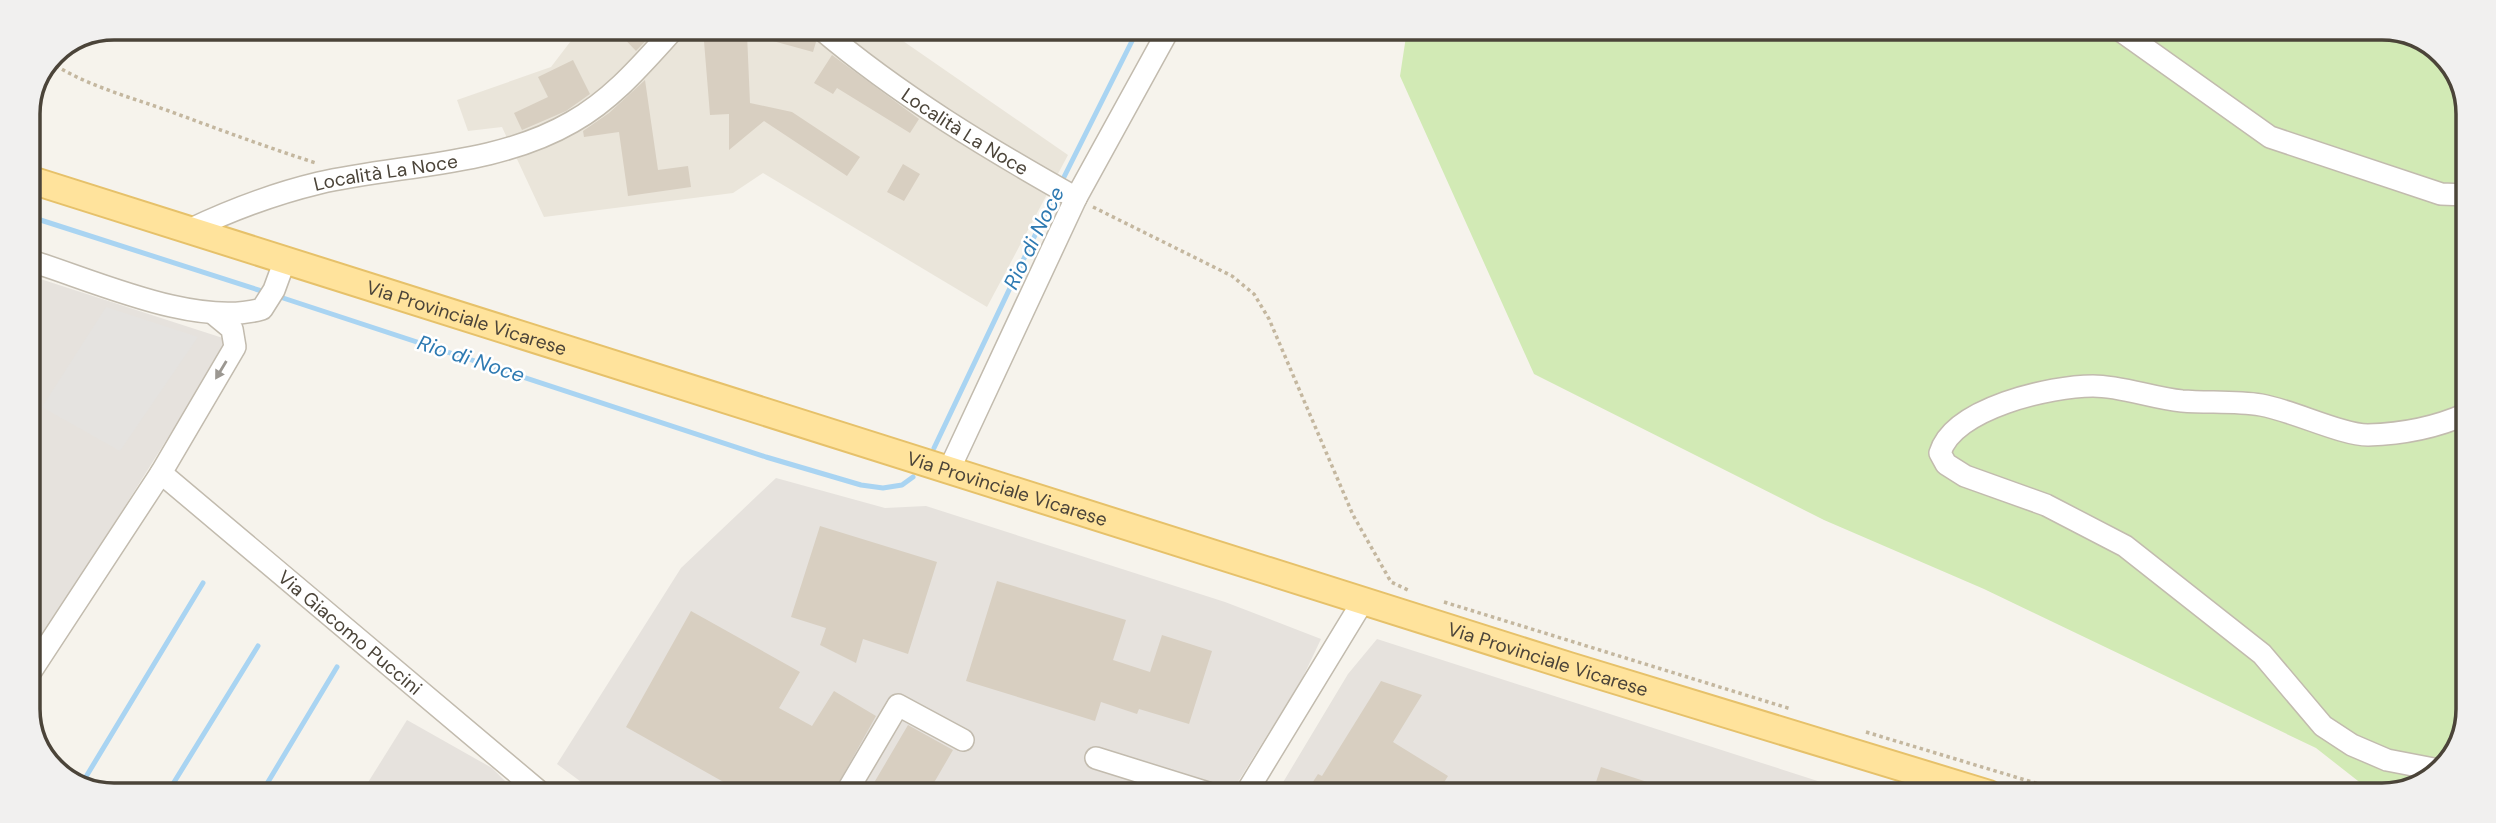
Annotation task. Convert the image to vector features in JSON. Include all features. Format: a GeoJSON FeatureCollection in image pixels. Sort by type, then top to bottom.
{"type":"FeatureCollection","features":[{"type":"Feature","properties":{"kind":"main road","name":"Via Provinciale Vicarese"},"geometry":{"type":"LineString","coordinates":[[40,183],[1363,601],[1953,783]]}},
{"type":"Feature","properties":{"kind":"street","name":"Località La Noce"},"geometry":{"type":"LineString","coordinates":[[188,230],[245,203],[320,183],[524,145],[572,122],[605,100],[663,40]]}},
{"type":"Feature","properties":{"kind":"street","name":"Località La Noce"},"geometry":{"type":"LineString","coordinates":[[834,40],[903,91],[1010,162],[1065,192]]}},
{"type":"Feature","properties":{"kind":"street"},"geometry":{"type":"LineString","coordinates":[[949,470],[1065,192],[1162,40]]}},
{"type":"Feature","properties":{"kind":"street"},"geometry":{"type":"LineString","coordinates":[[2134,40],[2270,137],[2441,194],[2456,195]]}},
{"type":"Feature","properties":{"kind":"street"},"geometry":{"type":"LineString","coordinates":[[40,264],[180,308],[215,315],[262,309],[271,295],[285,260]]}},
{"type":"Feature","properties":{"kind":"street"},"geometry":{"type":"LineString","coordinates":[[40,658],[161,473],[235,346],[232,329],[215,315]]}},
{"type":"Feature","properties":{"kind":"street"},"geometry":{"type":"LineString","coordinates":[[2426,768],[2387,760],[2352,745],[2323,726],[2262,654],[2125,546],[2046,505],[1965,475],[1946,464],[1940,453],[1950,431],[1968,420],[2003,404],[2055,388],[2095,386],[2179,400],[2261,405],[2366,435],[2441,425],[2456,418]]}},
{"type":"Feature","properties":{"kind":"street","name":"Via Giacomo Puccini"},"geometry":{"type":"LineString","coordinates":[[161,473],[529,783]]}},
{"type":"Feature","properties":{"kind":"street"},"geometry":{"type":"LineString","coordinates":[[1252,783],[1363,601]]}},
{"type":"Feature","properties":{"kind":"street"},"geometry":{"type":"LineString","coordinates":[[852,783],[898,705],[963,740]]}},
{"type":"Feature","properties":{"kind":"street"},"geometry":{"type":"LineString","coordinates":[[1096,758],[1176,783]]}},
{"type":"Feature","properties":{"kind":"path"},"geometry":{"type":"LineString","coordinates":[[58,67],[90,85],[257,145],[328,167]]}},
{"type":"Feature","properties":{"kind":"path"},"geometry":{"type":"LineString","coordinates":[[1065,192],[1232,276],[1254,294],[1269,319],[1353,515],[1391,582],[1410,591]]}},
{"type":"Feature","properties":{"kind":"path"},"geometry":{"type":"LineString","coordinates":[[1437,599],[1801,712]]}},
{"type":"Feature","properties":{"kind":"path"},"geometry":{"type":"LineString","coordinates":[[1866,732],[2038,783]]}},
{"type":"Feature","properties":{"kind":"shaded area"},"geometry":{"type":"Polygon","coordinates":[[[572,40],[902,40],[1068,155],[987,307],[763,173],[733,193],[544,217],[502,127],[468,131],[457,100],[551,67],[572,40]]]}},
{"type":"Feature","properties":{"kind":"shaded area"},"geometry":{"type":"Polygon","coordinates":[[[40,279],[229,340],[40,642],[40,279]]]}},
{"type":"Feature","properties":{"kind":"shaded area"},"geometry":{"type":"Polygon","coordinates":[[[106,307],[198,337],[120,451],[42,407],[106,307]]]}},
{"type":"Feature","properties":{"kind":"shaded area"},"geometry":{"type":"Polygon","coordinates":[[[776,478],[885,508],[926,506],[1225,602],[1321,639],[1302,679],[1237,783],[583,783],[557,764],[681,568],[776,478]]]}},
{"type":"Feature","properties":{"kind":"shaded area"},"geometry":{"type":"Polygon","coordinates":[[[1377,639],[1824,783],[1283,783],[1348,674],[1377,639]]]}},
{"type":"Feature","properties":{"kind":"shaded area"},"geometry":{"type":"Polygon","coordinates":[[[407,720],[492,768],[507,783],[368,783],[407,720]]]}},
{"type":"Feature","properties":{"kind":"green space"},"geometry":{"type":"Polygon","coordinates":[[[1405,40],[2382,40],[2401,43],[2423,53],[2446,77],[2456,110],[2456,708],[2453,728],[2443,750],[2427,767],[2405,779],[2361,783],[2316,748],[1984,589],[1824,520],[1534,374],[1400,76],[1405,40]]]}},
{"type":"Feature","properties":{"kind":"building"},"geometry":{"type":"Polygon","coordinates":[[[626,40],[646,40],[636,51],[626,40]]]}},
{"type":"Feature","properties":{"kind":"building"},"geometry":{"type":"Polygon","coordinates":[[[704,40],[747,40],[750,103],[792,112],[860,157],[847,176],[764,121],[729,150],[729,114],[710,115],[704,40]]]}},
{"type":"Feature","properties":{"kind":"building"},"geometry":{"type":"Polygon","coordinates":[[[769,40],[815,40],[813,52],[769,40]]]}},
{"type":"Feature","properties":{"kind":"building"},"geometry":{"type":"Polygon","coordinates":[[[832,55],[919,119],[910,133],[837,88],[833,94],[814,83],[832,55]]]}},
{"type":"Feature","properties":{"kind":"building"},"geometry":{"type":"Polygon","coordinates":[[[573,60],[590,94],[566,111],[522,130],[514,113],[548,97],[538,77],[573,60]]]}},
{"type":"Feature","properties":{"kind":"building"},"geometry":{"type":"Polygon","coordinates":[[[645,80],[658,170],[688,166],[691,187],[628,196],[619,132],[584,137],[583,131],[609,113],[645,80]]]}},
{"type":"Feature","properties":{"kind":"building"},"geometry":{"type":"Polygon","coordinates":[[[903,164],[920,174],[904,201],[887,192],[903,164]]]}},
{"type":"Feature","properties":{"kind":"building"},"geometry":{"type":"Polygon","coordinates":[[[820,526],[937,562],[908,654],[863,639],[856,663],[820,645],[826,628],[791,617],[820,526]]]}},
{"type":"Feature","properties":{"kind":"building"},"geometry":{"type":"Polygon","coordinates":[[[997,581],[1126,620],[1113,660],[1150,672],[1162,635],[1212,651],[1189,724],[1139,709],[1137,714],[1101,702],[1095,721],[966,681],[997,581]]]}},
{"type":"Feature","properties":{"kind":"building"},"geometry":{"type":"Polygon","coordinates":[[[691,611],[800,672],[779,708],[812,726],[834,691],[876,716],[839,783],[725,783],[626,727],[691,611]]]}},
{"type":"Feature","properties":{"kind":"building"},"geometry":{"type":"Polygon","coordinates":[[[1381,681],[1422,695],[1393,742],[1448,776],[1444,783],[1312,783],[1318,774],[1322,776],[1381,681]]]}},
{"type":"Feature","properties":{"kind":"building"},"geometry":{"type":"Polygon","coordinates":[[[908,725],[953,750],[934,783],[874,783],[908,725]]]}},
{"type":"Feature","properties":{"kind":"building"},"geometry":{"type":"Polygon","coordinates":[[[1601,767],[1650,783],[1596,783],[1601,767]]]}},
{"type":"Feature","properties":{"kind":"waterway","name":"Rio di Noce"},"geometry":{"type":"LineString","coordinates":[[1061,183],[1132,40]]}},
{"type":"Feature","properties":{"kind":"waterway","name":"Rio di Noce"},"geometry":{"type":"LineString","coordinates":[[934,448],[1056,191]]}},
{"type":"Feature","properties":{"kind":"waterway","name":"Rio di Noce"},"geometry":{"type":"LineString","coordinates":[[40,220],[268,293]]}},
{"type":"Feature","properties":{"kind":"waterway","name":"Rio di Noce"},"geometry":{"type":"LineString","coordinates":[[277,296],[766,457],[861,485],[883,488],[902,485],[913,477]]}},
{"type":"Feature","properties":{"kind":"waterway"},"geometry":{"type":"LineString","coordinates":[[86,777],[203,583]]}},
{"type":"Feature","properties":{"kind":"waterway"},"geometry":{"type":"LineString","coordinates":[[174,783],[258,646]]}},
{"type":"Feature","properties":{"kind":"waterway"},"geometry":{"type":"LineString","coordinates":[[267,783],[337,667]]}}]}
